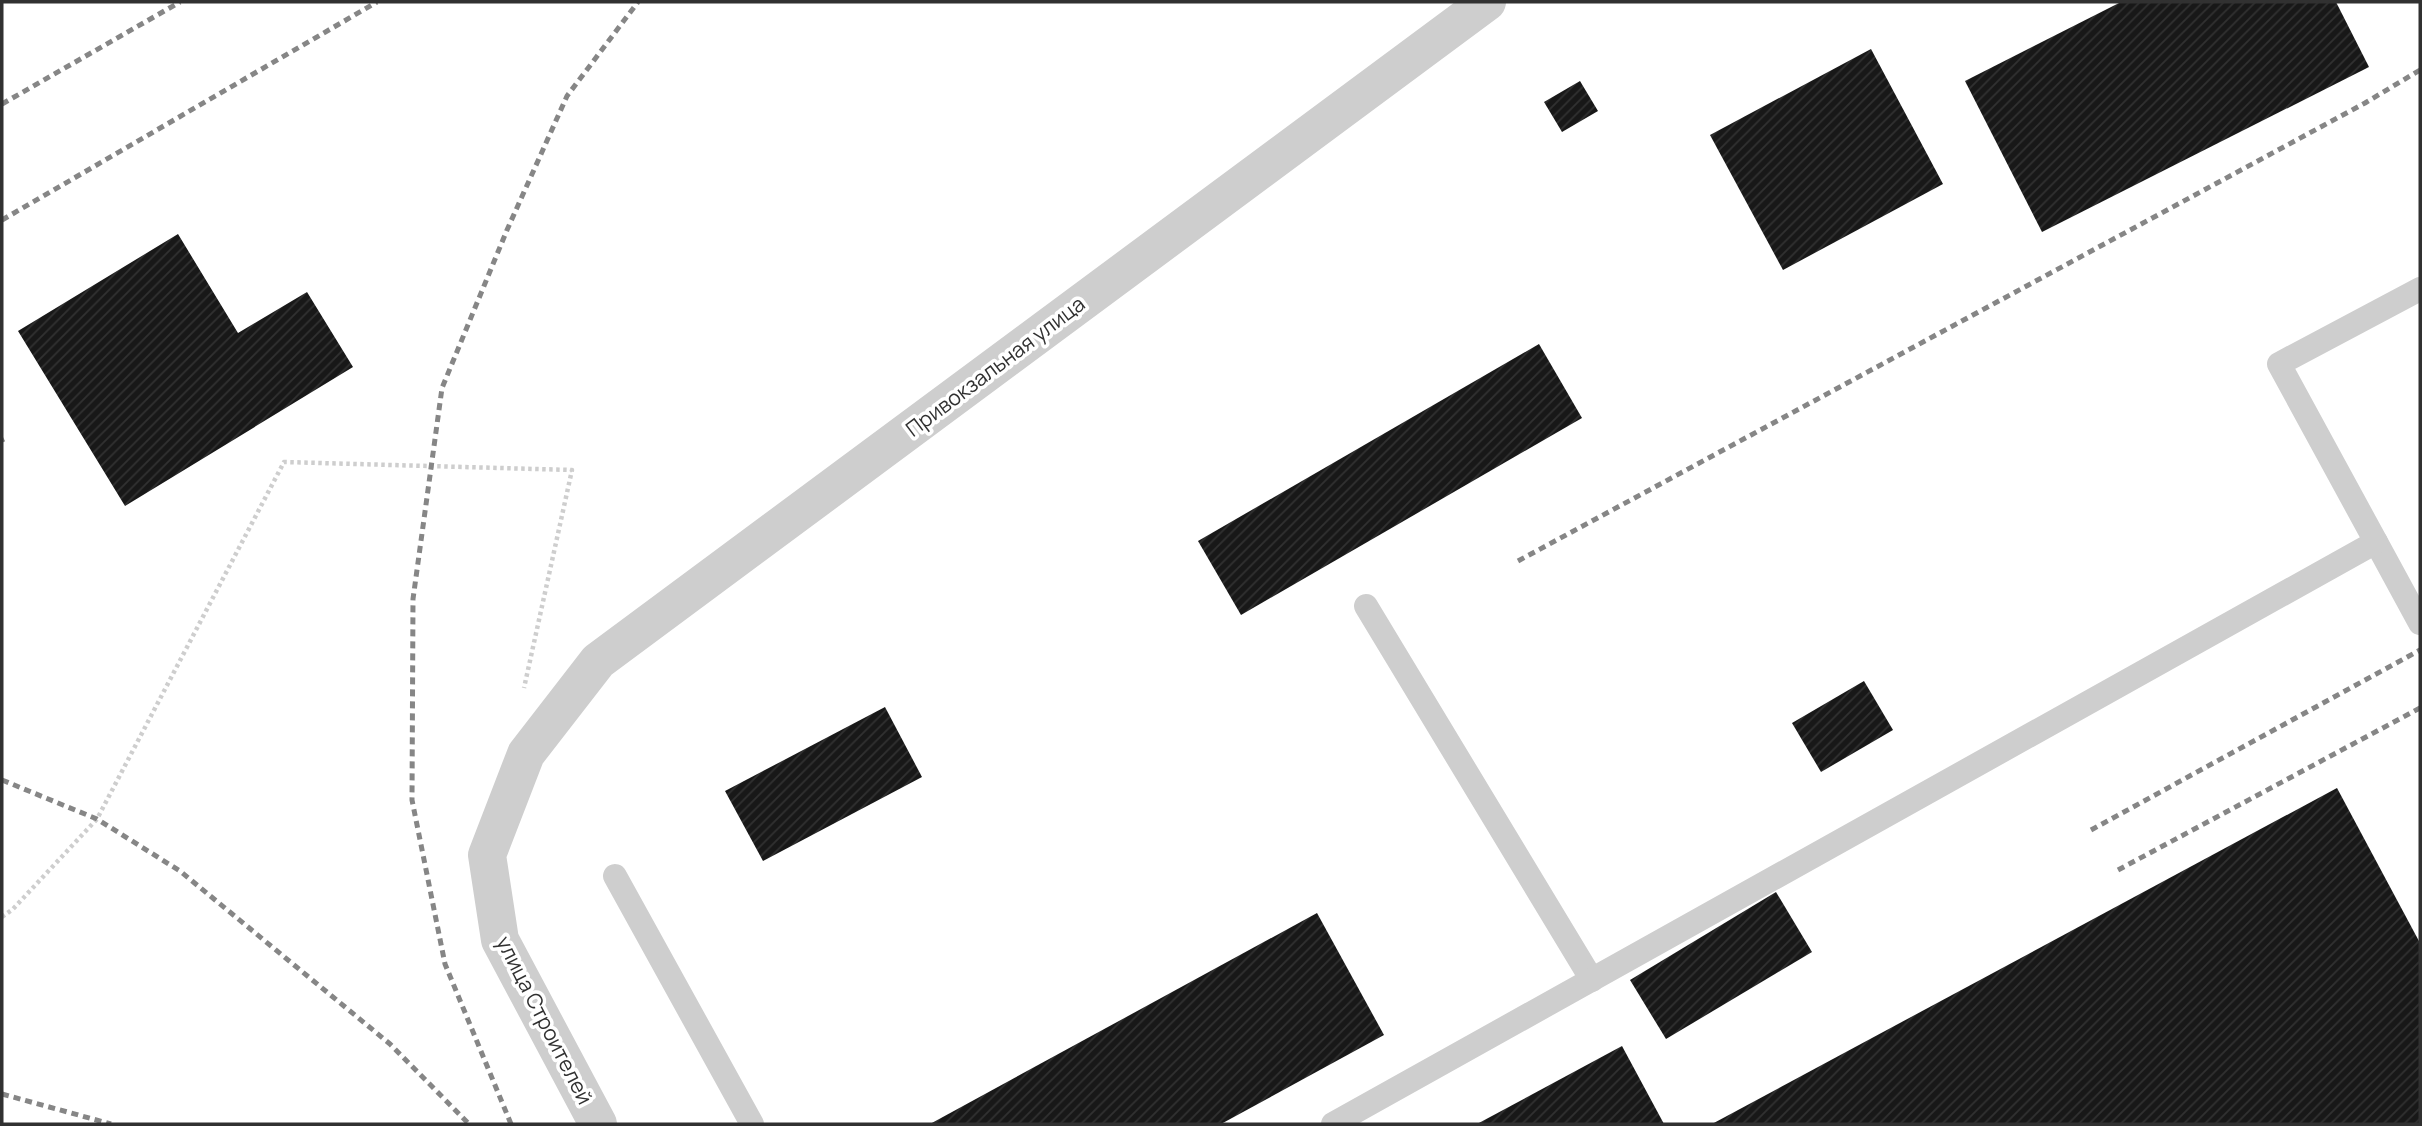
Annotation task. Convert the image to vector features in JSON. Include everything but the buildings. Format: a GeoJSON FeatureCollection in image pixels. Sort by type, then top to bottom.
{"type":"FeatureCollection","features":[{"type":"Feature","properties":{"kind":"street","name":"Привокзальная улица"},"geometry":{"type":"LineString","coordinates":[[526,754],[598,661],[1488,2]]}},
{"type":"Feature","properties":{"kind":"street","name":"улица Строителей"},"geometry":{"type":"LineString","coordinates":[[526,754],[487,855],[500,940],[598,1124]]}},
{"type":"Feature","properties":{"kind":"lane"},"geometry":{"type":"LineString","coordinates":[[2420,289],[2278,364],[2420,623]]}},
{"type":"Feature","properties":{"kind":"lane"},"geometry":{"type":"LineString","coordinates":[[1334,1124],[2376,542]]}},
{"type":"Feature","properties":{"kind":"lane"},"geometry":{"type":"LineString","coordinates":[[1366,606],[1592,980]]}},
{"type":"Feature","properties":{"kind":"lane"},"geometry":{"type":"LineString","coordinates":[[615,876],[752,1124]]}},
{"type":"Feature","properties":{"kind":"path"},"geometry":{"type":"LineString","coordinates":[[2,917],[13,909],[97,819],[284,462],[572,470],[521,701]]}},
{"type":"Feature","properties":{"kind":"railway"},"geometry":{"type":"LineString","coordinates":[[2,104],[180,2]]}},
{"type":"Feature","properties":{"kind":"railway"},"geometry":{"type":"LineString","coordinates":[[2,220],[377,2]]}},
{"type":"Feature","properties":{"kind":"railway"},"geometry":{"type":"LineString","coordinates":[[511,1124],[445,964],[412,800],[413,599],[442,388],[507,230],[567,96],[638,2]]}},
{"type":"Feature","properties":{"kind":"railway"},"geometry":{"type":"LineString","coordinates":[[1518,561],[2365,103],[2420,70]]}},
{"type":"Feature","properties":{"kind":"railway"},"geometry":{"type":"LineString","coordinates":[[2091,830],[2420,650]]}},
{"type":"Feature","properties":{"kind":"railway"},"geometry":{"type":"LineString","coordinates":[[2118,870],[2420,708]]}},
{"type":"Feature","properties":{"kind":"railway"},"geometry":{"type":"LineString","coordinates":[[2,780],[97,819],[180,871],[390,1044],[469,1124]]}},
{"type":"Feature","properties":{"kind":"railway"},"geometry":{"type":"LineString","coordinates":[[2,1094],[111,1124]]}}]}
